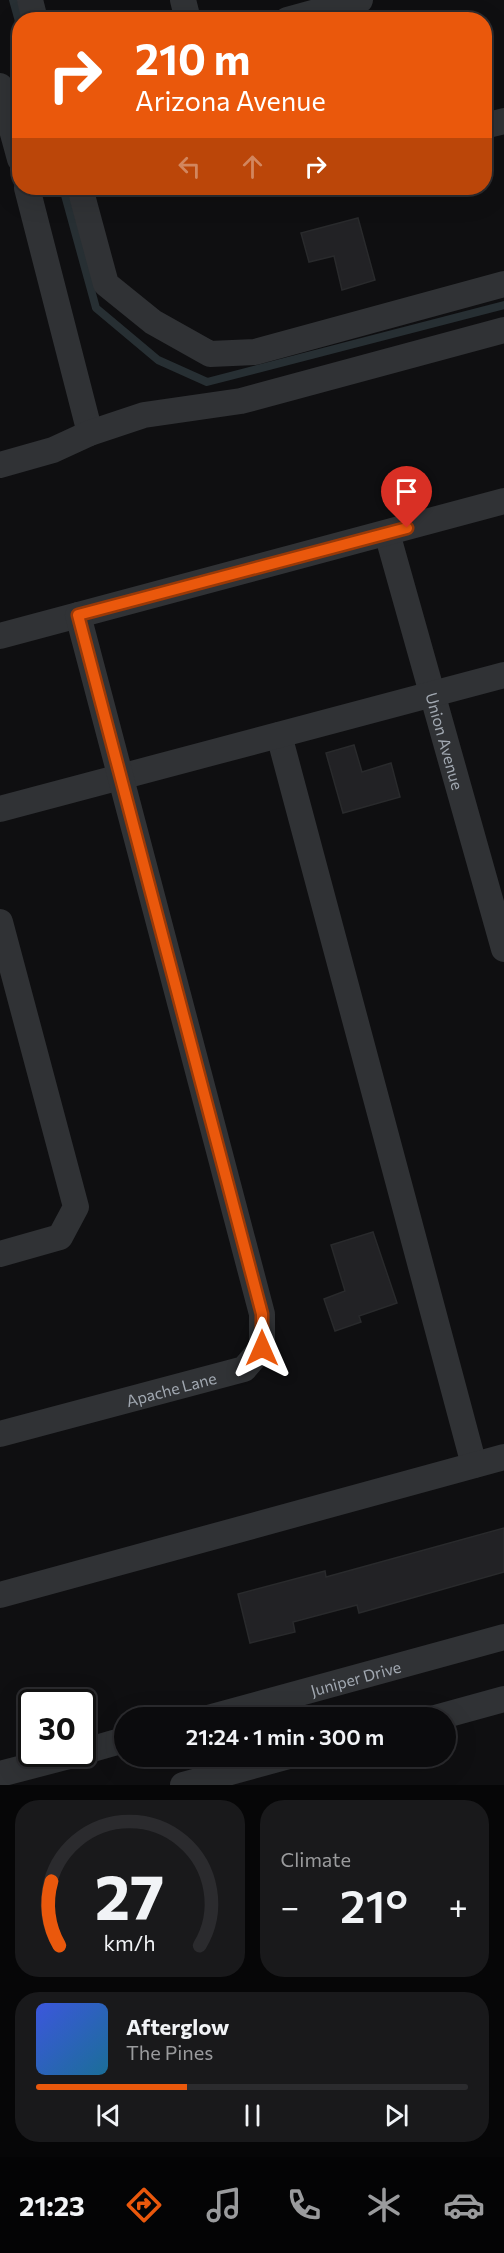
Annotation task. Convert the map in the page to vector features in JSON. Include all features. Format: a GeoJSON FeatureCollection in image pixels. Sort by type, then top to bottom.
{"type":"FeatureCollection","features":[{"type":"Feature","properties":{"kind":"street"},"geometry":{"type":"LineString","coordinates":[[316,12],[360,0]]}},
{"type":"Feature","properties":{"kind":"street"},"geometry":{"type":"LineString","coordinates":[[0,86],[11,148]]}},
{"type":"Feature","properties":{"kind":"street"},"geometry":{"type":"LineString","coordinates":[[29,195],[90,433]]}},
{"type":"Feature","properties":{"kind":"street"},"geometry":{"type":"LineString","coordinates":[[82,195],[106,284],[153,322],[210,354],[255,352],[504,284]]}},
{"type":"Feature","properties":{"kind":"street"},"geometry":{"type":"LineString","coordinates":[[0,465],[53,450],[90,433],[144,415],[241,401],[504,330]]}},
{"type":"Feature","properties":{"kind":"street"},"geometry":{"type":"LineString","coordinates":[[0,636],[504,501]]}},
{"type":"Feature","properties":{"kind":"street","name":"Union Avenue"},"geometry":{"type":"LineString","coordinates":[[387,533],[504,949]]}},
{"type":"Feature","properties":{"kind":"street","name":"Apache Lane"},"geometry":{"type":"LineString","coordinates":[[0,1434],[244,1369],[262,1348],[262,1314],[78,615]]}},
{"type":"Feature","properties":{"kind":"street"},"geometry":{"type":"LineString","coordinates":[[0,809],[504,675]]}},
{"type":"Feature","properties":{"kind":"street"},"geometry":{"type":"LineString","coordinates":[[279,735],[474,1465]]}},
{"type":"Feature","properties":{"kind":"street"},"geometry":{"type":"LineString","coordinates":[[0,922],[76,1207],[60,1237],[0,1254]]}},
{"type":"Feature","properties":{"kind":"street"},"geometry":{"type":"LineString","coordinates":[[0,1595],[504,1457]]}},
{"type":"Feature","properties":{"kind":"street","name":"Juniper Drive"},"geometry":{"type":"LineString","coordinates":[[248,1707],[504,1637]]}},
{"type":"Feature","properties":{"kind":"street"},"geometry":{"type":"LineString","coordinates":[[456,1712],[504,1699]]}},
{"type":"Feature","properties":{"kind":"street"},"geometry":{"type":"LineString","coordinates":[[96,1748],[114,1743]]}},
{"type":"Feature","properties":{"kind":"street"},"geometry":{"type":"LineString","coordinates":[[0,1774],[27,1767]]}},
{"type":"Feature","properties":{"kind":"street"},"geometry":{"type":"LineString","coordinates":[[183,1785],[249,1767]]}},
{"type":"Feature","properties":{"kind":"building"},"geometry":{"type":"Polygon","coordinates":[[[358,218],[375,280],[342,290],[334,256],[309,262],[301,233],[358,218]]]}},
{"type":"Feature","properties":{"kind":"building"},"geometry":{"type":"Polygon","coordinates":[[[354,745],[362,772],[391,763],[400,797],[343,813],[326,753],[354,745]]]}},
{"type":"Feature","properties":{"kind":"building"},"geometry":{"type":"Polygon","coordinates":[[[373,1232],[397,1303],[359,1316],[361,1322],[335,1331],[324,1299],[345,1291],[331,1245],[373,1232]]]}},
{"type":"Feature","properties":{"kind":"building"},"geometry":{"type":"Polygon","coordinates":[[[504,1528],[504,1572],[359,1613],[357,1605],[293,1622],[295,1632],[250,1643],[238,1594],[325,1571],[326,1577],[504,1528]]]}},
{"type":"Feature","properties":{"kind":"waterway"},"geometry":{"type":"LineString","coordinates":[[13,0],[16,12]]}},
{"type":"Feature","properties":{"kind":"waterway"},"geometry":{"type":"LineString","coordinates":[[65,195],[96,308],[158,360],[207,382],[504,305]]}},
{"type":"Feature","properties":{"kind":"route"},"geometry":{"type":"LineString","coordinates":[[262,1348],[262,1314],[78,615],[407,528]]}}]}
